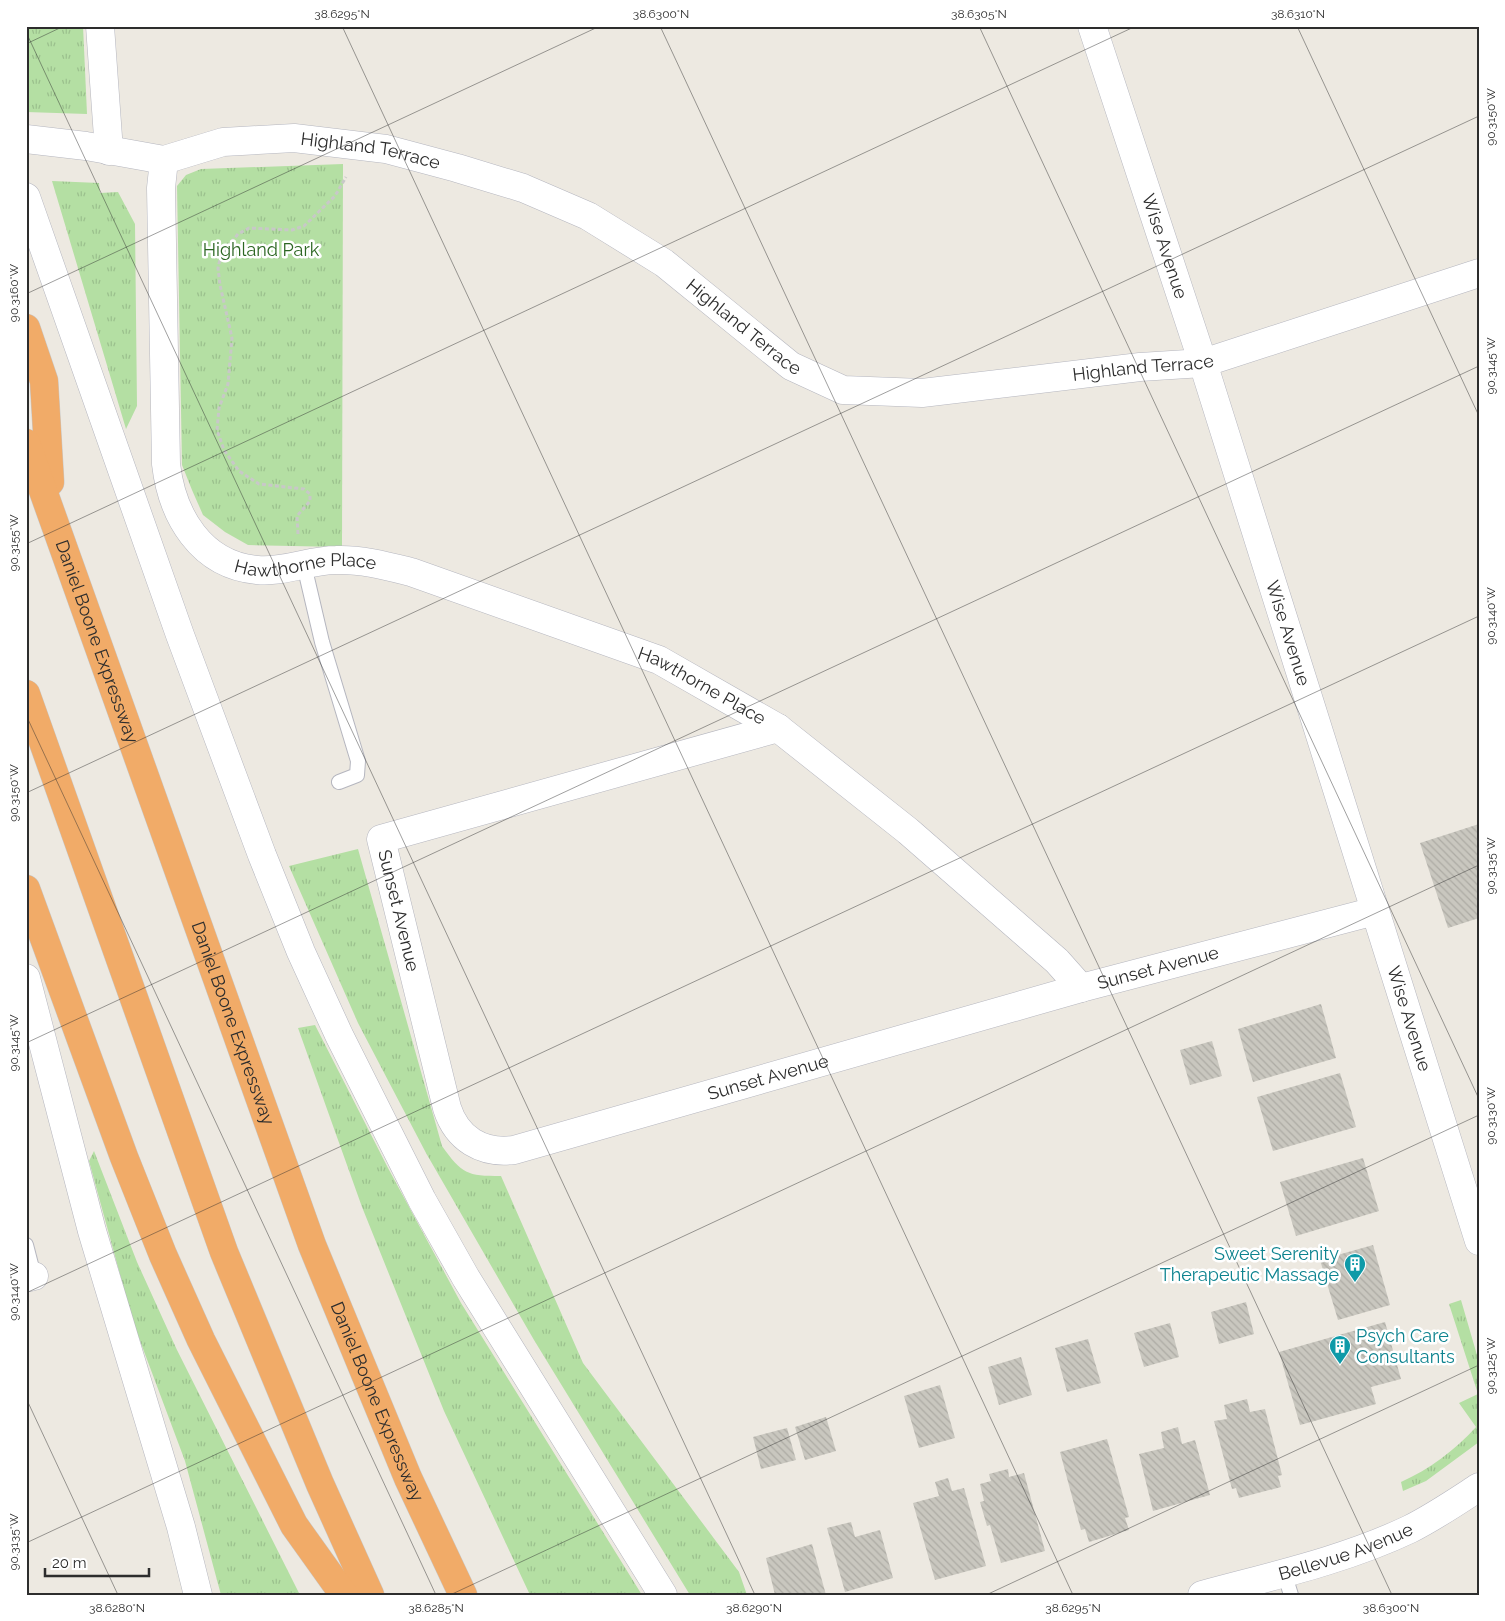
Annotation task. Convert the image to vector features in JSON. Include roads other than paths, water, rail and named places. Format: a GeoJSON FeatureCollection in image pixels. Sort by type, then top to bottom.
{"type":"FeatureCollection","features":[{"type":"Feature","properties":{"kind":"highway"},"geometry":{"type":"LineString","coordinates":[[26,328],[44,381],[52,514]]}},
{"type":"Feature","properties":{"kind":"highway","name":"Daniel Boone Expressway"},"geometry":{"type":"LineString","coordinates":[[26,443],[312,1246],[408,1478],[463,1595]]}},
{"type":"Feature","properties":{"kind":"highway"},"geometry":{"type":"LineString","coordinates":[[26,694],[224,1252],[320,1484],[370,1595]]}},
{"type":"Feature","properties":{"kind":"highway"},"geometry":{"type":"LineString","coordinates":[[26,889],[124,1157],[197,1332],[294,1525],[344,1595]]}},
{"type":"Feature","properties":{"kind":"street"},"geometry":{"type":"LineString","coordinates":[[98,148],[100,26]]}},
{"type":"Feature","properties":{"kind":"street","name":"Wise Avenue"},"geometry":{"type":"LineString","coordinates":[[1092,26],[1202,363],[1479,1241]]}},
{"type":"Feature","properties":{"kind":"street","name":"Highland Terrace"},"geometry":{"type":"LineString","coordinates":[[26,139],[98,148],[164,160],[223,142],[294,138],[386,149],[523,188],[588,216],[664,263],[791,366],[842,390],[922,393],[1140,367],[1202,363],[1479,273]]}},
{"type":"Feature","properties":{"kind":"street","name":"Hawthorne Place"},"geometry":{"type":"LineString","coordinates":[[164,160],[161,198],[166,464],[169,488],[194,538],[206,551],[236,566],[258,571],[335,560],[358,561],[411,572],[659,660],[778,728],[915,838],[1057,961],[1081,988]]}},
{"type":"Feature","properties":{"kind":"street"},"geometry":{"type":"LineString","coordinates":[[26,196],[180,635],[262,856],[305,960],[379,1117],[452,1252],[663,1595]]}},
{"type":"Feature","properties":{"kind":"street","name":"Hawthorne Place"},"geometry":{"type":"LineString","coordinates":[[381,839],[778,728]]}},
{"type":"Feature","properties":{"kind":"street","name":"Sunset Avenue"},"geometry":{"type":"LineString","coordinates":[[381,839],[450,1120],[460,1134],[477,1146],[487,1150],[514,1150],[1081,988],[1375,911]]}},
{"type":"Feature","properties":{"kind":"street"},"geometry":{"type":"LineString","coordinates":[[26,978],[92,1231],[180,1527],[198,1595]]}},
{"type":"Feature","properties":{"kind":"street","name":"Bellevue Avenue"},"geometry":{"type":"LineString","coordinates":[[1202,1595],[1287,1584],[1330,1559],[1410,1529],[1479,1487]]}},
{"type":"Feature","properties":{"kind":"lane"},"geometry":{"type":"LineString","coordinates":[[304,565],[322,642],[358,761],[357,775],[339,782]]}},
{"type":"Feature","properties":{"kind":"lane"},"geometry":{"type":"LineString","coordinates":[[26,1245],[30,1277]]}},
{"type":"Feature","properties":{"kind":"place","name":"Sweet Serenity Therapeutic Massage"},"geometry":{"type":"Point","coordinates":[1355,1283]}},
{"type":"Feature","properties":{"kind":"place","name":"Psych Care Consultants"},"geometry":{"type":"Point","coordinates":[1340,1365]}},
{"type":"Feature","properties":{"kind":"park label","name":"Highland Park"},"geometry":{"type":"Point","coordinates":[261,250]}}]}
